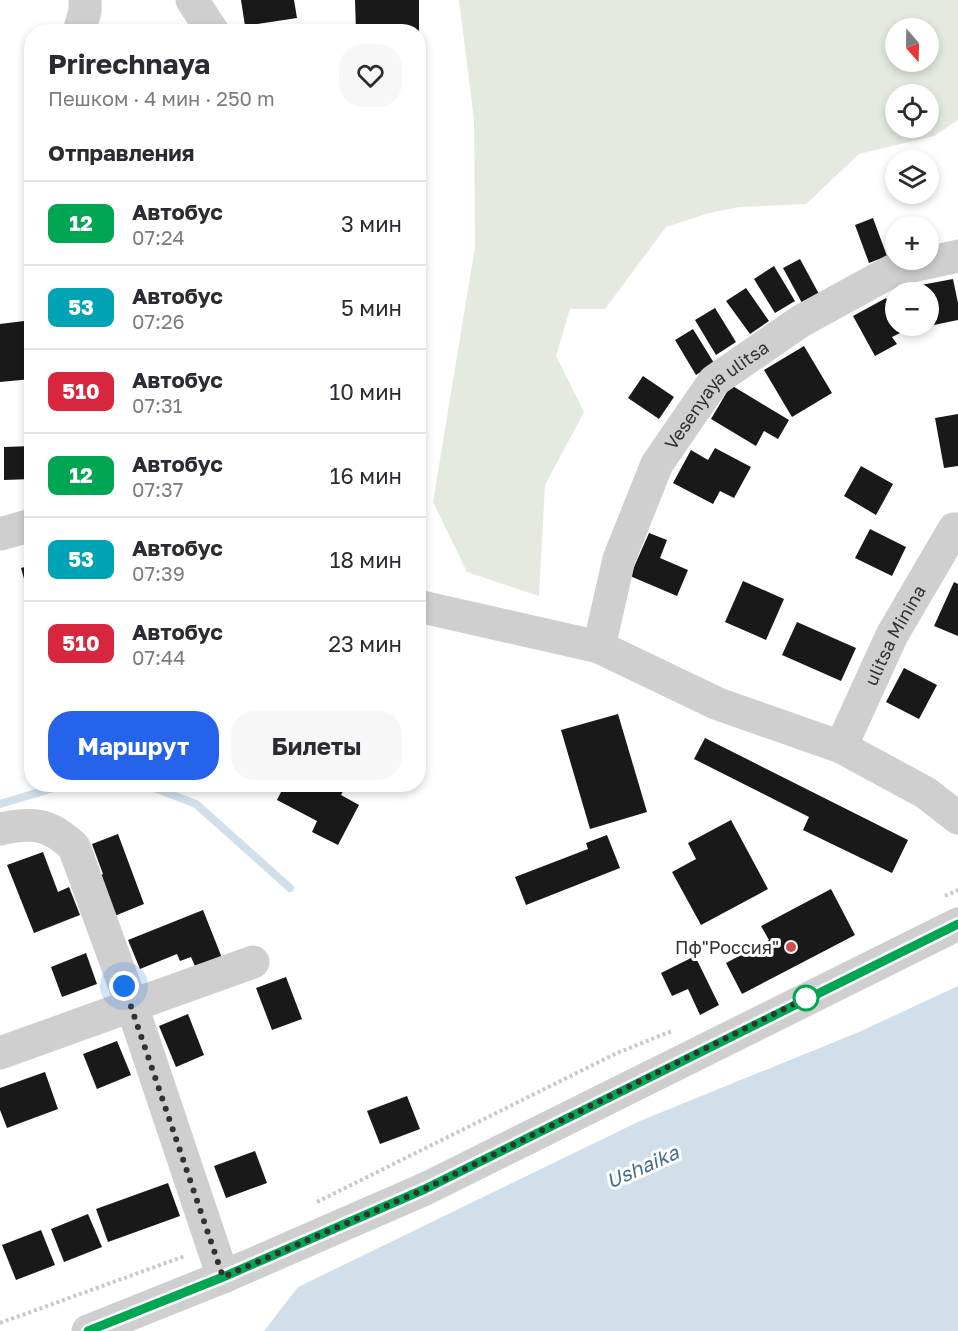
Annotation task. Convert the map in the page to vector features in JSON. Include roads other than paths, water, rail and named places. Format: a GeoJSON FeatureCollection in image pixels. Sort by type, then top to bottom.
{"type":"FeatureCollection","features":[{"type":"Feature","properties":{"kind":"street"},"geometry":{"type":"LineString","coordinates":[[81,24],[85,0]]}},
{"type":"Feature","properties":{"kind":"street"},"geometry":{"type":"LineString","coordinates":[[192,0],[208,24]]}},
{"type":"Feature","properties":{"kind":"street","name":"Vesenyaya ulitsa"},"geometry":{"type":"LineString","coordinates":[[599,647],[619,559],[657,464],[714,381],[801,321],[894,270],[958,256]]}},
{"type":"Feature","properties":{"kind":"street"},"geometry":{"type":"LineString","coordinates":[[0,534],[24,527]]}},
{"type":"Feature","properties":{"kind":"street","name":"ulitsa Minina"},"geometry":{"type":"LineString","coordinates":[[841,747],[892,635],[954,529],[958,528]]}},
{"type":"Feature","properties":{"kind":"street"},"geometry":{"type":"LineString","coordinates":[[426,608],[599,647],[718,704],[841,747],[926,793],[958,818]]}},
{"type":"Feature","properties":{"kind":"street"},"geometry":{"type":"LineString","coordinates":[[0,829],[18,825],[48,827],[74,848],[132,1006],[223,1277]]}},
{"type":"Feature","properties":{"kind":"street"},"geometry":{"type":"LineString","coordinates":[[88,1331],[223,1277],[425,1189],[958,924]]}},
{"type":"Feature","properties":{"kind":"street"},"geometry":{"type":"LineString","coordinates":[[0,1053],[253,962]]}},
{"type":"Feature","properties":{"kind":"water","name":"Ushaika"},"geometry":{"type":"Polygon","coordinates":[[[958,986],[958,1331],[264,1331],[298,1287],[640,1121],[859,1032],[958,986]]]}},
{"type":"Feature","properties":{"kind":"waterway"},"geometry":{"type":"LineString","coordinates":[[0,804],[40,792]]}},
{"type":"Feature","properties":{"kind":"waterway"},"geometry":{"type":"LineString","coordinates":[[165,792],[196,804],[290,888]]}},
{"type":"Feature","properties":{"kind":"place","name":"Пф\"Россия\""},"geometry":{"type":"Point","coordinates":[791,947]}}]}
